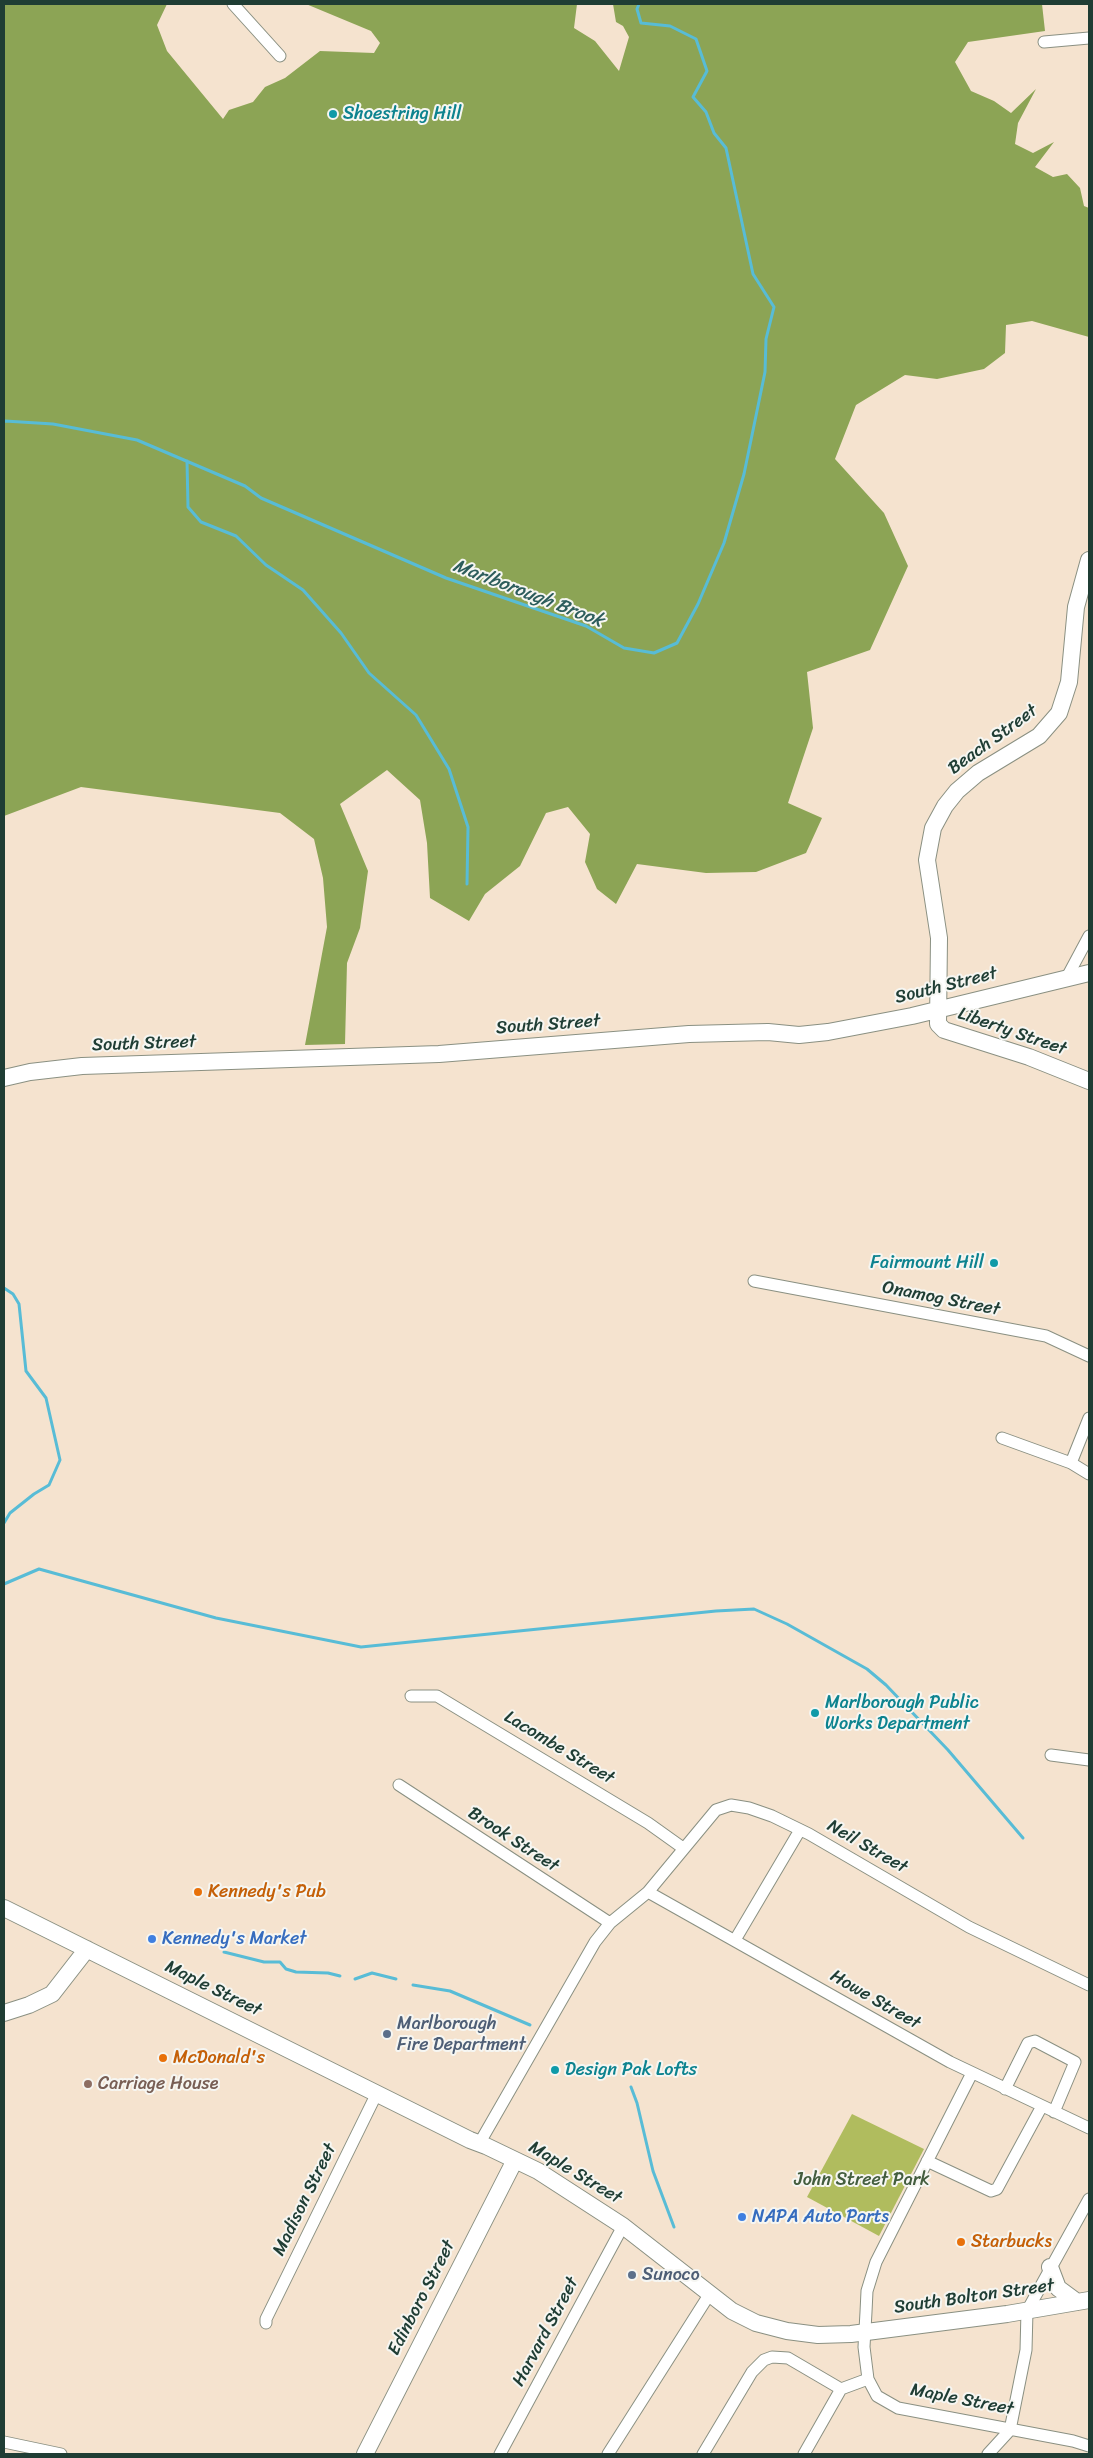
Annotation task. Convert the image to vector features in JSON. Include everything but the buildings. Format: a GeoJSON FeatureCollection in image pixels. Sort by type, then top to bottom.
{"type":"FeatureCollection","features":[{"type":"Feature","properties":{"kind":"main road","name":"Beach Street"},"geometry":{"type":"LineString","coordinates":[[939,1009],[939,938],[928,860],[930,836],[945,806],[963,784],[1039,736],[1059,713],[1069,682],[1076,607],[1089,560]]}},
{"type":"Feature","properties":{"kind":"main road","name":"South Street"},"geometry":{"type":"LineString","coordinates":[[4,1078],[30,1072],[82,1066],[439,1054],[696,1034],[768,1032],[799,1035],[856,1028],[1089,973]]}},
{"type":"Feature","properties":{"kind":"main road","name":"Liberty Street"},"geometry":{"type":"LineString","coordinates":[[939,1009],[938,1024],[944,1030],[1029,1057],[1089,1081]]}},
{"type":"Feature","properties":{"kind":"main road","name":"Maple Street"},"geometry":{"type":"LineString","coordinates":[[4,1908],[544,2175],[623,2226],[709,2295],[732,2311],[756,2322],[787,2331],[818,2335],[864,2332]]}},
{"type":"Feature","properties":{"kind":"main road"},"geometry":{"type":"LineString","coordinates":[[4,2013],[29,2005],[52,1994],[87,1949]]}},
{"type":"Feature","properties":{"kind":"main road","name":"Edinboro Street"},"geometry":{"type":"LineString","coordinates":[[365,2454],[515,2160]]}},
{"type":"Feature","properties":{"kind":"main road"},"geometry":{"type":"LineString","coordinates":[[1050,2267],[1058,2288],[1083,2301]]}},
{"type":"Feature","properties":{"kind":"main road","name":"South Bolton Street"},"geometry":{"type":"LineString","coordinates":[[864,2332],[1027,2311],[1083,2301]]}},
{"type":"Feature","properties":{"kind":"street"},"geometry":{"type":"LineString","coordinates":[[233,4],[280,56]]}},
{"type":"Feature","properties":{"kind":"street"},"geometry":{"type":"LineString","coordinates":[[1044,42],[1089,38]]}},
{"type":"Feature","properties":{"kind":"street"},"geometry":{"type":"LineString","coordinates":[[1066,979],[1089,936]]}},
{"type":"Feature","properties":{"kind":"street","name":"Onamog Street"},"geometry":{"type":"LineString","coordinates":[[754,1281],[1046,1336],[1089,1356]]}},
{"type":"Feature","properties":{"kind":"street"},"geometry":{"type":"LineString","coordinates":[[1071,1463],[1089,1418]]}},
{"type":"Feature","properties":{"kind":"street"},"geometry":{"type":"LineString","coordinates":[[1002,1438],[1071,1463],[1089,1474]]}},
{"type":"Feature","properties":{"kind":"street","name":"Lacombe Street"},"geometry":{"type":"LineString","coordinates":[[411,1696],[437,1696],[648,1823],[683,1848]]}},
{"type":"Feature","properties":{"kind":"street"},"geometry":{"type":"LineString","coordinates":[[1051,1755],[1089,1760]]}},
{"type":"Feature","properties":{"kind":"street","name":"Brook Street"},"geometry":{"type":"LineString","coordinates":[[399,1785],[610,1923]]}},
{"type":"Feature","properties":{"kind":"street","name":"Neil Street"},"geometry":{"type":"LineString","coordinates":[[479,2144],[561,1998],[595,1942],[610,1923],[648,1892],[716,1810],[731,1805],[749,1808],[772,1816],[840,1850],[970,1928],[1089,1985]]}},
{"type":"Feature","properties":{"kind":"street"},"geometry":{"type":"LineString","coordinates":[[734,1940],[800,1830]]}},
{"type":"Feature","properties":{"kind":"street","name":"Howe Street"},"geometry":{"type":"LineString","coordinates":[[648,1892],[972,2073],[1089,2128]]}},
{"type":"Feature","properties":{"kind":"street"},"geometry":{"type":"LineString","coordinates":[[1005,2089],[1028,2044],[1035,2041],[1075,2062],[1054,2112]]}},
{"type":"Feature","properties":{"kind":"street"},"geometry":{"type":"LineString","coordinates":[[864,2332],[867,2291],[876,2262],[972,2073]]}},
{"type":"Feature","properties":{"kind":"street","name":"Madison Street"},"geometry":{"type":"LineString","coordinates":[[266,2323],[266,2319],[377,2093]]}},
{"type":"Feature","properties":{"kind":"street"},"geometry":{"type":"LineString","coordinates":[[927,2160],[991,2191],[997,2189],[1042,2106]]}},
{"type":"Feature","properties":{"kind":"street"},"geometry":{"type":"LineString","coordinates":[[988,2454],[1010,2430],[1026,2350],[1027,2311],[1089,2199]]}},
{"type":"Feature","properties":{"kind":"street","name":"Harvard Street"},"geometry":{"type":"LineString","coordinates":[[500,2454],[623,2226]]}},
{"type":"Feature","properties":{"kind":"street"},"geometry":{"type":"LineString","coordinates":[[608,2454],[709,2295]]}},
{"type":"Feature","properties":{"kind":"street","name":"Maple Street"},"geometry":{"type":"LineString","coordinates":[[864,2332],[868,2379],[878,2396],[898,2408],[1089,2446]]}},
{"type":"Feature","properties":{"kind":"street"},"geometry":{"type":"LineString","coordinates":[[703,2454],[752,2372],[764,2360],[772,2357],[788,2358],[841,2390]]}},
{"type":"Feature","properties":{"kind":"street"},"geometry":{"type":"LineString","coordinates":[[804,2454],[841,2390],[868,2379]]}},
{"type":"Feature","properties":{"kind":"street"},"geometry":{"type":"LineString","coordinates":[[4,2442],[61,2454]]}},
{"type":"Feature","properties":{"kind":"green space"},"geometry":{"type":"Polygon","coordinates":[[[4,4],[167,4],[157,25],[167,51],[223,119],[229,110],[253,102],[265,87],[285,78],[320,51],[374,53],[380,43],[371,31],[306,4],[577,4],[574,28],[595,41],[619,71],[629,37],[623,26],[616,22],[613,4],[1042,4],[1045,31],[968,42],[955,62],[971,91],[994,101],[1011,113],[1036,89],[1018,123],[1015,144],[1033,153],[1054,142],[1035,167],[1053,177],[1067,174],[1080,188],[1084,206],[1089,208],[1089,337],[1032,321],[1006,325],[1005,353],[984,369],[937,379],[905,375],[856,405],[835,459],[884,513],[908,566],[870,650],[807,672],[813,728],[788,803],[822,818],[806,853],[756,872],[706,873],[637,864],[616,904],[597,889],[585,862],[590,834],[568,807],[546,813],[520,866],[485,894],[469,921],[430,898],[427,843],[420,800],[387,770],[340,804],[368,871],[360,928],[347,963],[345,1044],[305,1045],[327,927],[323,878],[314,839],[280,813],[81,787],[4,816],[4,4]]]}},
{"type":"Feature","properties":{"kind":"green space","name":"John Street Park"},"geometry":{"type":"Polygon","coordinates":[[[852,2114],[924,2149],[879,2236],[807,2197],[852,2114]]]}},
{"type":"Feature","properties":{"kind":"waterway","name":"Marlborough Brook"},"geometry":{"type":"LineString","coordinates":[[4,422],[53,424],[137,440],[245,486],[261,498],[446,578],[586,626],[624,648],[654,653],[677,643],[698,604],[724,543],[744,474],[765,372],[766,339],[774,307],[753,274],[726,148],[714,133],[706,112],[693,97],[707,71],[696,39],[670,26],[641,23],[637,9],[639,4]]}},
{"type":"Feature","properties":{"kind":"waterway"},"geometry":{"type":"LineString","coordinates":[[187,461],[188,507],[201,522],[236,536],[266,565],[303,590],[341,633],[369,673],[416,715],[449,769],[468,827],[467,884]]}},
{"type":"Feature","properties":{"kind":"waterway","name":"Marlborough Brook"},"geometry":{"type":"LineString","coordinates":[[4,1288],[13,1294],[19,1304],[26,1371],[46,1398],[60,1460],[49,1485],[10,1513],[4,1523]]}},
{"type":"Feature","properties":{"kind":"waterway"},"geometry":{"type":"LineString","coordinates":[[4,1584],[39,1569],[216,1618],[361,1647],[716,1611],[754,1609],[787,1624],[867,1669],[886,1685],[948,1750],[1023,1838]]}},
{"type":"Feature","properties":{"kind":"waterway"},"geometry":{"type":"LineString","coordinates":[[224,1952],[264,1962],[280,1962],[286,1969],[296,1972],[328,1973],[340,1976]]}},
{"type":"Feature","properties":{"kind":"waterway"},"geometry":{"type":"LineString","coordinates":[[355,1979],[372,1973],[396,1979]]}},
{"type":"Feature","properties":{"kind":"waterway"},"geometry":{"type":"LineString","coordinates":[[413,1985],[450,1991],[530,2025]]}},
{"type":"Feature","properties":{"kind":"waterway"},"geometry":{"type":"LineString","coordinates":[[631,2087],[637,2103],[653,2171],[674,2227]]}},
{"type":"Feature","properties":{"kind":"place","name":"Shoestring Hill"},"geometry":{"type":"Point","coordinates":[333,114]}},
{"type":"Feature","properties":{"kind":"place","name":"Fairmount Hill"},"geometry":{"type":"Point","coordinates":[994,1263]}},
{"type":"Feature","properties":{"kind":"place","name":"Marlborough Public Works Department"},"geometry":{"type":"Point","coordinates":[815,1713]}},
{"type":"Feature","properties":{"kind":"place","name":"Kennedy's Pub"},"geometry":{"type":"Point","coordinates":[198,1892]}},
{"type":"Feature","properties":{"kind":"place","name":"Kennedy's Market"},"geometry":{"type":"Point","coordinates":[152,1939]}},
{"type":"Feature","properties":{"kind":"place","name":"Marlborough Fire Department"},"geometry":{"type":"Point","coordinates":[387,2034]}},
{"type":"Feature","properties":{"kind":"place","name":"McDonald's"},"geometry":{"type":"Point","coordinates":[163,2058]}},
{"type":"Feature","properties":{"kind":"place","name":"Design Pak Lofts"},"geometry":{"type":"Point","coordinates":[555,2070]}},
{"type":"Feature","properties":{"kind":"place","name":"Carriage House"},"geometry":{"type":"Point","coordinates":[88,2084]}},
{"type":"Feature","properties":{"kind":"place","name":"NAPA Auto Parts"},"geometry":{"type":"Point","coordinates":[742,2217]}},
{"type":"Feature","properties":{"kind":"place","name":"Starbucks"},"geometry":{"type":"Point","coordinates":[961,2242]}},
{"type":"Feature","properties":{"kind":"place","name":"Sunoco"},"geometry":{"type":"Point","coordinates":[632,2275]}}]}
